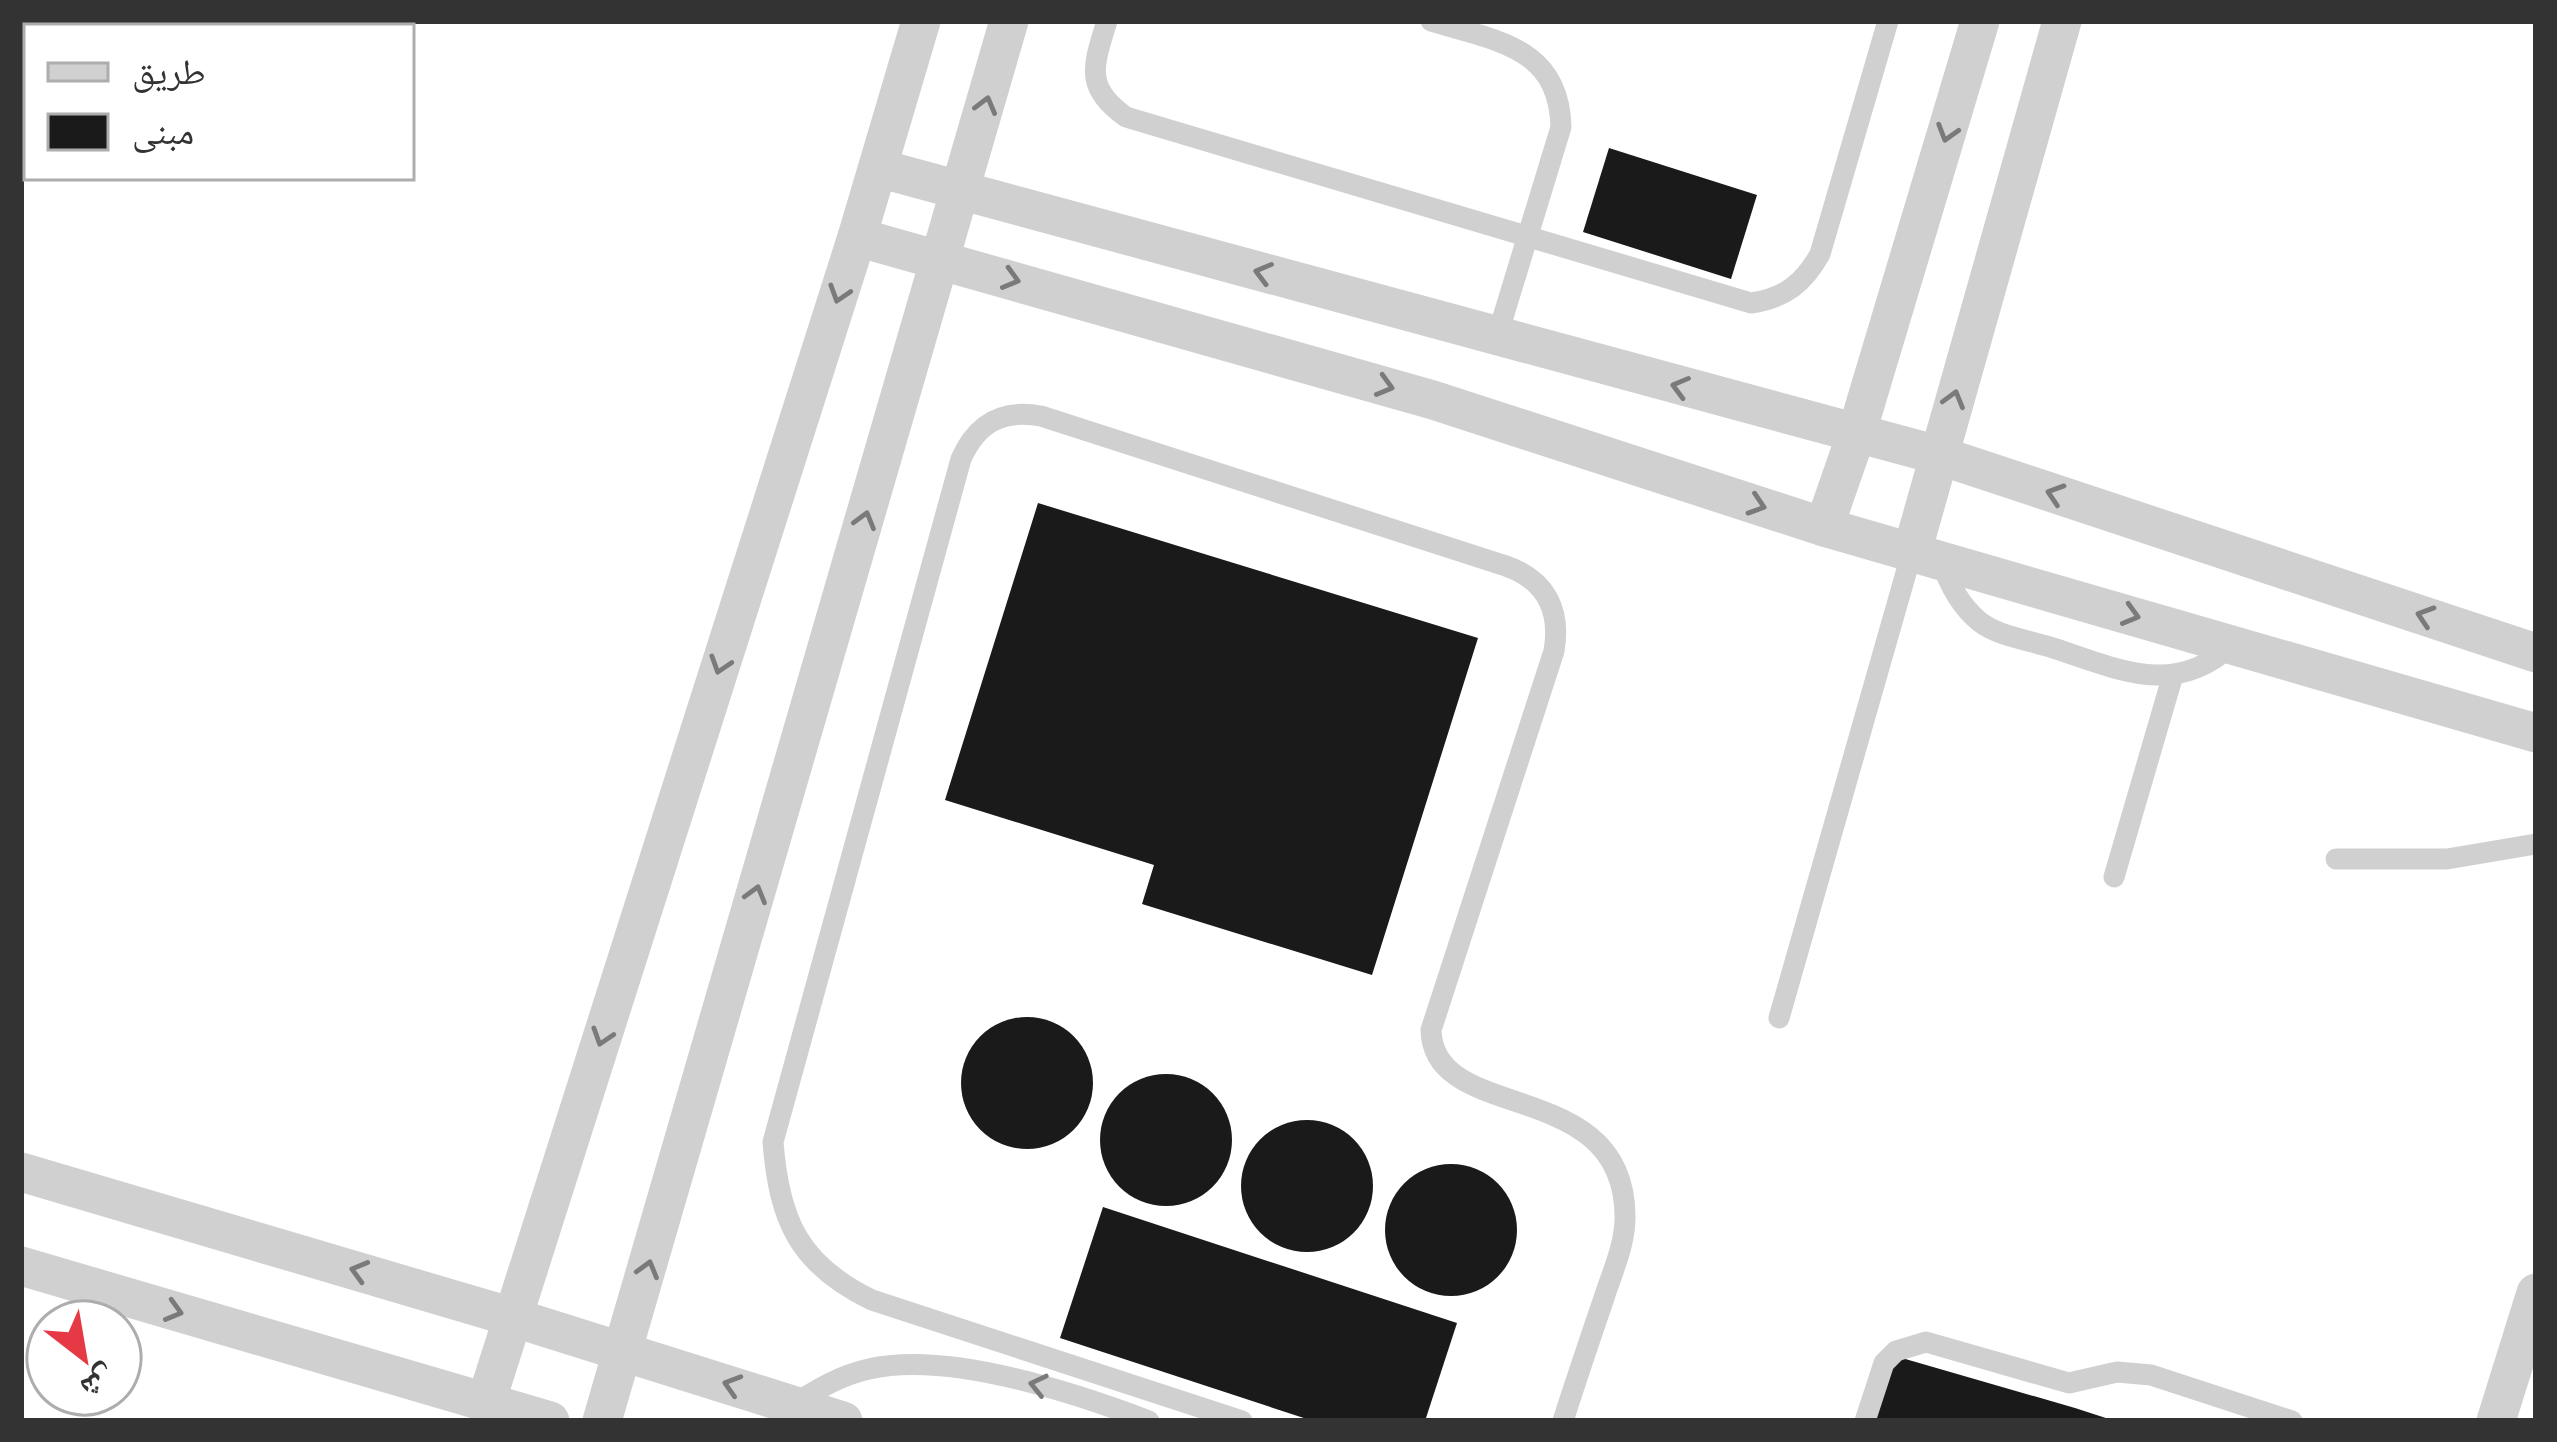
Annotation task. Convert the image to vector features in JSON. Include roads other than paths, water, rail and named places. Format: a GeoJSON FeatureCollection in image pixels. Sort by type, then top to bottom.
{"type":"FeatureCollection","features":[{"type":"Feature","properties":{"kind":"street"},"geometry":{"type":"LineString","coordinates":[[486,1402],[857,237],[921,21]]}},
{"type":"Feature","properties":{"kind":"street"},"geometry":{"type":"LineString","coordinates":[[602,1421],[1009,21]]}},
{"type":"Feature","properties":{"kind":"street"},"geometry":{"type":"LineString","coordinates":[[1824,527],[1980,21]]}},
{"type":"Feature","properties":{"kind":"street"},"geometry":{"type":"LineString","coordinates":[[1926,556],[1938,455],[2062,21]]}},
{"type":"Feature","properties":{"kind":"street"},"geometry":{"type":"LineString","coordinates":[[878,168],[1938,455],[2536,653]]}},
{"type":"Feature","properties":{"kind":"street"},"geometry":{"type":"LineString","coordinates":[[857,237],[1433,400],[1824,527],[2536,733]]}},
{"type":"Feature","properties":{"kind":"street"},"geometry":{"type":"LineString","coordinates":[[21,1172],[512,1316],[843,1421]]}},
{"type":"Feature","properties":{"kind":"street"},"geometry":{"type":"LineString","coordinates":[[21,1267],[550,1421]]}},
{"type":"Feature","properties":{"kind":"street"},"geometry":{"type":"LineString","coordinates":[[2496,1421],[2536,1293]]}},
{"type":"Feature","properties":{"kind":"lane"},"geometry":{"type":"LineString","coordinates":[[1107,21],[1093,69],[1104,98],[1126,117],[1751,303],[1796,287],[1820,254],[1888,21]]}},
{"type":"Feature","properties":{"kind":"lane"},"geometry":{"type":"LineString","coordinates":[[1431,21],[1524,52],[1554,83],[1562,127],[1497,337]]}},
{"type":"Feature","properties":{"kind":"lane"},"geometry":{"type":"LineString","coordinates":[[1242,1421],[872,1300],[824,1270],[789,1226],[775,1178],[772,1142],[961,459],[969,440],[1001,416],[1021,412],[1523,572],[1550,598],[1556,615],[1554,651],[1431,1030],[1435,1054],[1450,1074],[1565,1118],[1591,1136],[1610,1160],[1622,1189],[1625,1220],[1619,1251],[1563,1421]]}},
{"type":"Feature","properties":{"kind":"lane"},"geometry":{"type":"LineString","coordinates":[[1926,556],[1986,627],[2141,677],[2173,675],[2216,660],[2232,645]]}},
{"type":"Feature","properties":{"kind":"lane"},"geometry":{"type":"LineString","coordinates":[[1780,1018],[1926,556]]}},
{"type":"Feature","properties":{"kind":"lane"},"geometry":{"type":"LineString","coordinates":[[2114,877],[2173,675]]}},
{"type":"Feature","properties":{"kind":"lane"},"geometry":{"type":"LineString","coordinates":[[2336,859],[2447,859],[2536,844]]}},
{"type":"Feature","properties":{"kind":"lane"},"geometry":{"type":"LineString","coordinates":[[954,1370],[966,1330]]}},
{"type":"Feature","properties":{"kind":"lane"},"geometry":{"type":"LineString","coordinates":[[1865,1421],[1884,1363],[1896,1351],[1926,1342],[2069,1383],[2117,1372],[2151,1375],[2292,1421]]}},
{"type":"Feature","properties":{"kind":"lane"},"geometry":{"type":"LineString","coordinates":[[793,1405],[820,1388],[873,1368],[898,1365],[1045,1386],[1149,1421]]}}]}
